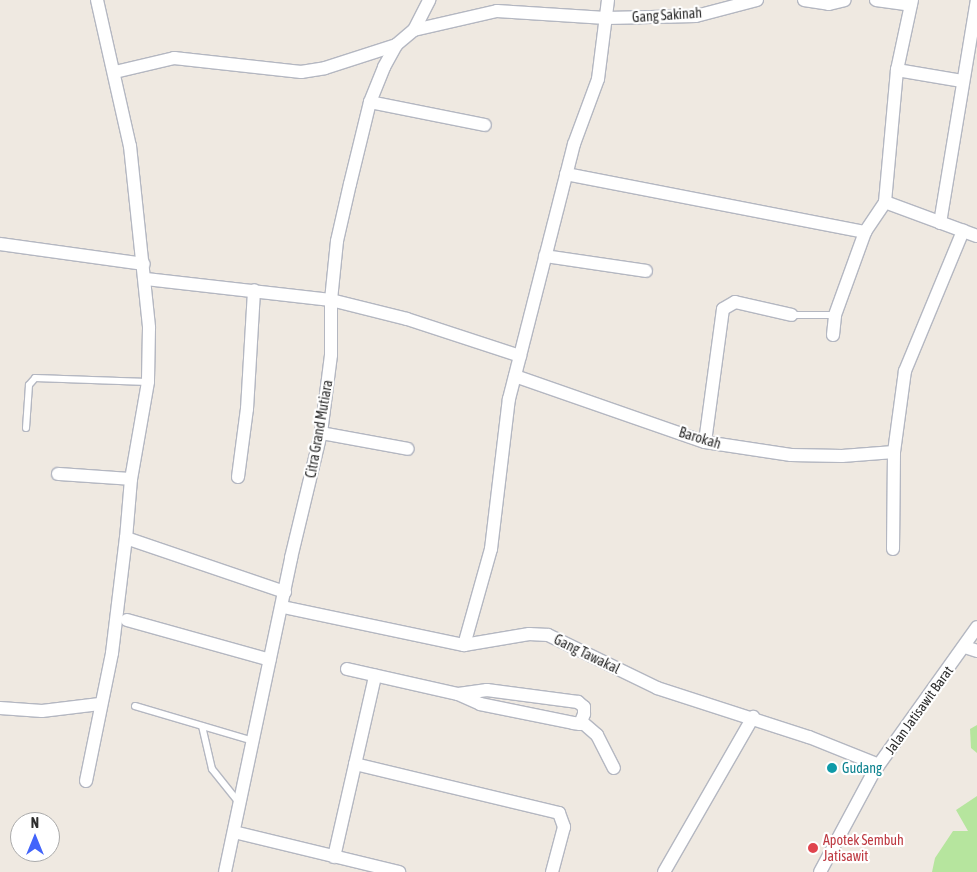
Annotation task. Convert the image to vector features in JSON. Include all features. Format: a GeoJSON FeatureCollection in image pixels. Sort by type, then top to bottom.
{"type":"FeatureCollection","features":[{"type":"Feature","properties":{"kind":"street"},"geometry":{"type":"LineString","coordinates":[[86,781],[100,704],[112,653],[131,479],[148,382],[146,279],[130,146],[98,0]]}},
{"type":"Feature","properties":{"kind":"street","name":"Citra Grand Mutiara"},"geometry":{"type":"LineString","coordinates":[[225,872],[241,806],[270,660],[321,433],[331,355],[331,300],[337,242],[370,102],[396,45],[414,30],[429,0]]}},
{"type":"Feature","properties":{"kind":"street"},"geometry":{"type":"LineString","coordinates":[[464,645],[491,549],[509,398],[566,174],[598,79],[608,0]]}},
{"type":"Feature","properties":{"kind":"street","name":"Gang Sakinah"},"geometry":{"type":"LineString","coordinates":[[414,30],[497,11],[606,18],[696,16],[757,0]]}},
{"type":"Feature","properties":{"kind":"street"},"geometry":{"type":"LineString","coordinates":[[804,0],[829,4],[845,0]]}},
{"type":"Feature","properties":{"kind":"street"},"geometry":{"type":"LineString","coordinates":[[833,335],[835,315],[865,232],[885,202],[897,70],[911,2],[876,0]]}},
{"type":"Feature","properties":{"kind":"street"},"geometry":{"type":"LineString","coordinates":[[940,223],[962,81],[977,0]]}},
{"type":"Feature","properties":{"kind":"street"},"geometry":{"type":"LineString","coordinates":[[114,72],[174,58],[302,72],[324,68],[396,45]]}},
{"type":"Feature","properties":{"kind":"street"},"geometry":{"type":"LineString","coordinates":[[897,70],[962,81]]}},
{"type":"Feature","properties":{"kind":"street"},"geometry":{"type":"LineString","coordinates":[[370,102],[485,125]]}},
{"type":"Feature","properties":{"kind":"street"},"geometry":{"type":"LineString","coordinates":[[566,174],[865,232]]}},
{"type":"Feature","properties":{"kind":"street"},"geometry":{"type":"LineString","coordinates":[[885,202],[977,236]]}},
{"type":"Feature","properties":{"kind":"street"},"geometry":{"type":"LineString","coordinates":[[892,549],[894,452],[905,371],[963,231]]}},
{"type":"Feature","properties":{"kind":"street"},"geometry":{"type":"LineString","coordinates":[[0,244],[144,264]]}},
{"type":"Feature","properties":{"kind":"street"},"geometry":{"type":"LineString","coordinates":[[545,256],[646,271]]}},
{"type":"Feature","properties":{"kind":"street"},"geometry":{"type":"LineString","coordinates":[[146,279],[331,300],[414,321],[520,356]]}},
{"type":"Feature","properties":{"kind":"street"},"geometry":{"type":"LineString","coordinates":[[238,477],[247,409],[254,290]]}},
{"type":"Feature","properties":{"kind":"street"},"geometry":{"type":"LineString","coordinates":[[704,442],[723,309],[735,302],[792,315]]}},
{"type":"Feature","properties":{"kind":"street","name":"Barokah"},"geometry":{"type":"LineString","coordinates":[[514,376],[704,442],[790,455],[842,456],[894,452]]}},
{"type":"Feature","properties":{"kind":"street"},"geometry":{"type":"LineString","coordinates":[[321,433],[408,449]]}},
{"type":"Feature","properties":{"kind":"street"},"geometry":{"type":"LineString","coordinates":[[58,474],[131,479]]}},
{"type":"Feature","properties":{"kind":"street"},"geometry":{"type":"LineString","coordinates":[[126,538],[286,592]]}},
{"type":"Feature","properties":{"kind":"street","name":"Gang Tawakal"},"geometry":{"type":"LineString","coordinates":[[283,607],[464,645],[529,634],[548,635],[657,688],[753,718],[879,766]]}},
{"type":"Feature","properties":{"kind":"street"},"geometry":{"type":"LineString","coordinates":[[127,620],[270,660]]}},
{"type":"Feature","properties":{"kind":"street","name":"Jalan Jatisawit Barat"},"geometry":{"type":"LineString","coordinates":[[820,872],[879,766],[971,649],[977,627]]}},
{"type":"Feature","properties":{"kind":"street"},"geometry":{"type":"LineString","coordinates":[[347,669],[458,694],[480,704],[578,724],[582,722]]}},
{"type":"Feature","properties":{"kind":"street"},"geometry":{"type":"LineString","coordinates":[[334,857],[376,676]]}},
{"type":"Feature","properties":{"kind":"street"},"geometry":{"type":"LineString","coordinates":[[458,694],[487,690],[578,702],[584,707],[582,722]]}},
{"type":"Feature","properties":{"kind":"street"},"geometry":{"type":"LineString","coordinates":[[0,708],[42,711],[100,704]]}},
{"type":"Feature","properties":{"kind":"street"},"geometry":{"type":"LineString","coordinates":[[664,872],[753,718]]}},
{"type":"Feature","properties":{"kind":"street"},"geometry":{"type":"LineString","coordinates":[[582,722],[597,735],[614,768]]}},
{"type":"Feature","properties":{"kind":"street"},"geometry":{"type":"LineString","coordinates":[[355,764],[559,813],[564,827],[552,872]]}},
{"type":"Feature","properties":{"kind":"street"},"geometry":{"type":"LineString","coordinates":[[234,832],[399,872]]}},
{"type":"Feature","properties":{"kind":"lane"},"geometry":{"type":"LineString","coordinates":[[792,315],[835,315]]}},
{"type":"Feature","properties":{"kind":"lane"},"geometry":{"type":"LineString","coordinates":[[26,428],[29,386],[34,378],[148,382]]}},
{"type":"Feature","properties":{"kind":"lane"},"geometry":{"type":"LineString","coordinates":[[135,706],[253,741]]}},
{"type":"Feature","properties":{"kind":"lane"},"geometry":{"type":"LineString","coordinates":[[202,726],[212,769],[241,806]]}},
{"type":"Feature","properties":{"kind":"green space"},"geometry":{"type":"Polygon","coordinates":[[[977,725],[977,753],[971,748],[970,729],[977,725]]]}},
{"type":"Feature","properties":{"kind":"green space"},"geometry":{"type":"Polygon","coordinates":[[[977,796],[977,872],[932,872],[935,858],[953,831],[968,831],[956,810],[977,796]]]}},
{"type":"Feature","properties":{"kind":"place","name":"Gudang"},"geometry":{"type":"Point","coordinates":[832,768]}},
{"type":"Feature","properties":{"kind":"place","name":"Apotek Sembuh Jatisawit"},"geometry":{"type":"Point","coordinates":[813,848]}}]}
